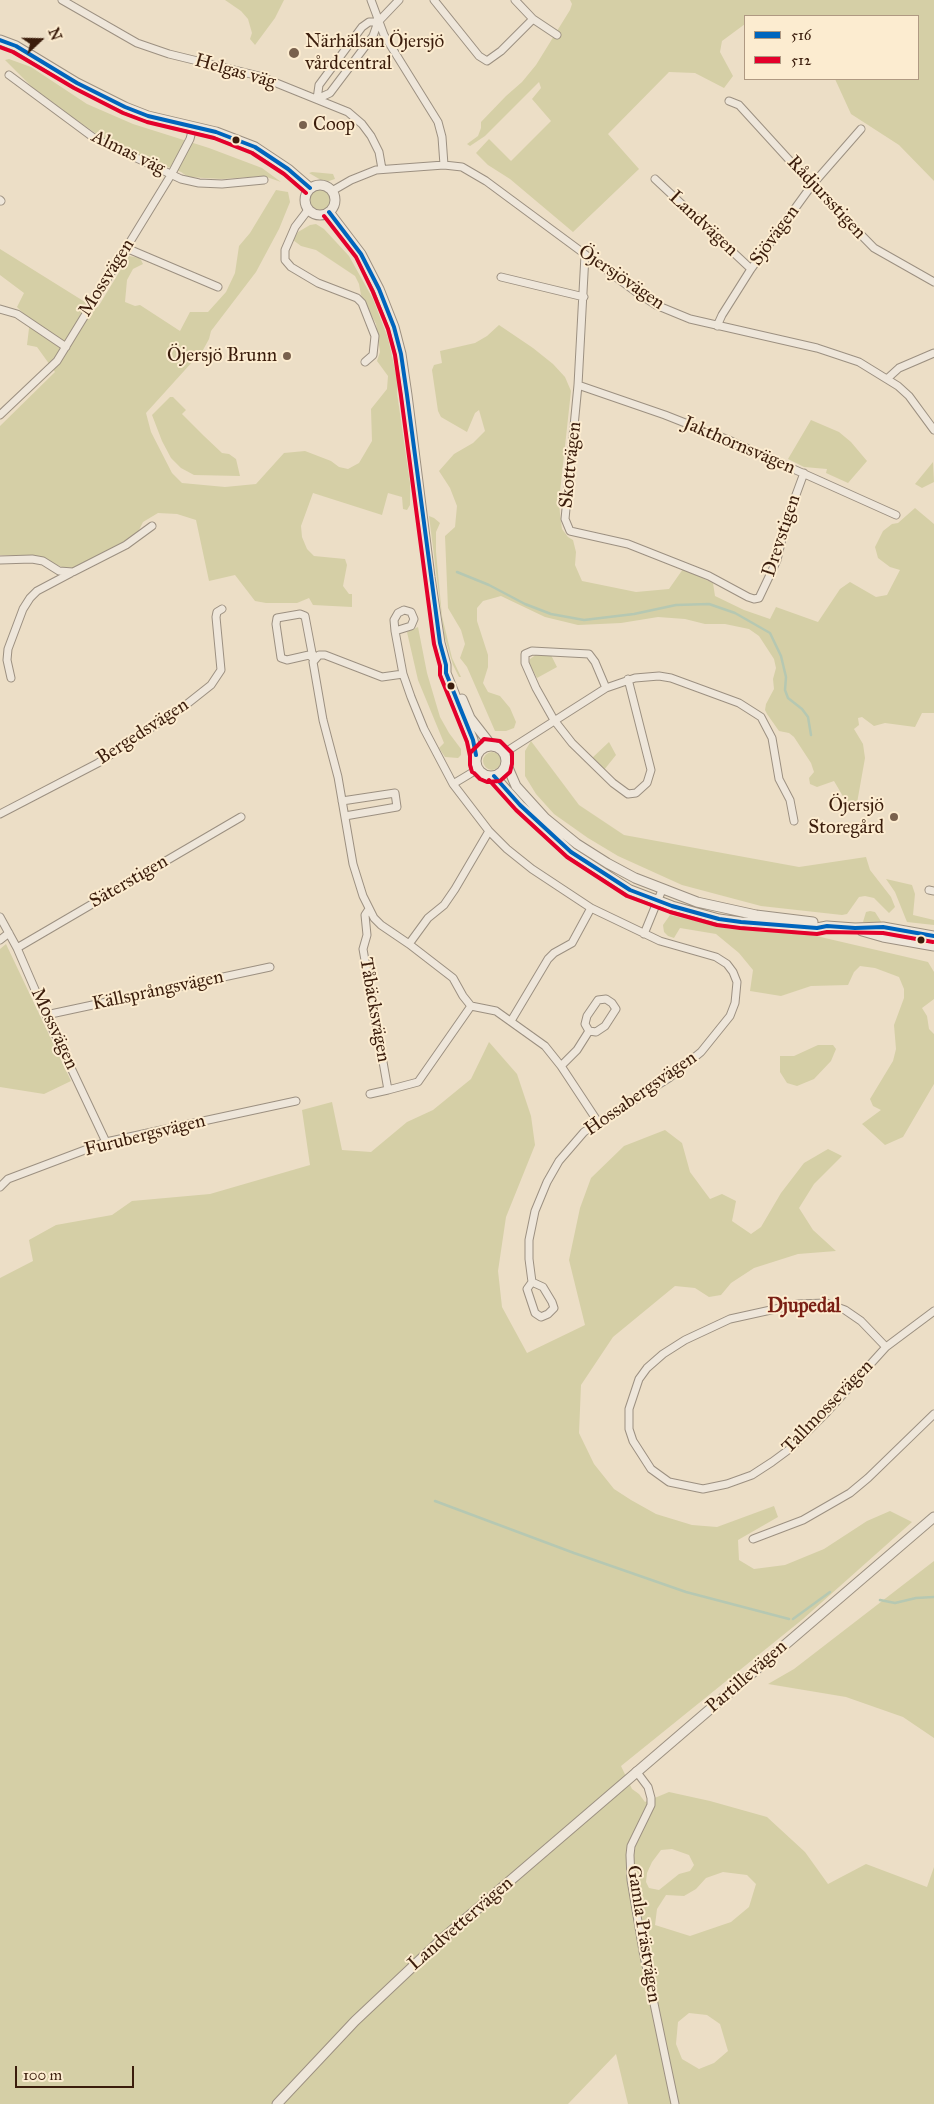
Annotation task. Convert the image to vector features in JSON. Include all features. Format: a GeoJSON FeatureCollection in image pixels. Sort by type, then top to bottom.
{"type":"FeatureCollection","features":[{"type":"Feature","properties":{"kind":"street","name":"Helgas väg"},"geometry":{"type":"LineString","coordinates":[[62,0],[128,39],[153,50],[259,76],[348,112],[362,124],[375,143],[382,169]]}},
{"type":"Feature","properties":{"kind":"street"},"geometry":{"type":"LineString","coordinates":[[371,0],[378,22],[438,122],[442,137],[444,165]]}},
{"type":"Feature","properties":{"kind":"street"},"geometry":{"type":"LineString","coordinates":[[317,99],[330,93],[373,36],[378,22],[398,0]]}},
{"type":"Feature","properties":{"kind":"street"},"geometry":{"type":"LineString","coordinates":[[434,0],[479,56],[487,61],[501,51],[533,19]]}},
{"type":"Feature","properties":{"kind":"street"},"geometry":{"type":"LineString","coordinates":[[515,0],[533,19],[557,35]]}},
{"type":"Feature","properties":{"kind":"street"},"geometry":{"type":"LineString","coordinates":[[317,99],[319,85],[362,27],[369,22],[378,22]]}},
{"type":"Feature","properties":{"kind":"street"},"geometry":{"type":"LineString","coordinates":[[0,40],[40,59],[99,96],[125,107],[148,116],[223,134],[255,147],[288,168],[310,188]]}},
{"type":"Feature","properties":{"kind":"street","name":"Almas väg"},"geometry":{"type":"LineString","coordinates":[[9,75],[94,138],[171,175],[198,183],[222,184],[264,180]]}},
{"type":"Feature","properties":{"kind":"street","name":"Rådjursstigen"},"geometry":{"type":"LineString","coordinates":[[729,101],[739,105],[812,185],[874,248],[934,282]]}},
{"type":"Feature","properties":{"kind":"street","name":"Mossvägen"},"geometry":{"type":"LineString","coordinates":[[0,415],[45,374],[66,347],[171,175],[190,139],[194,127]]}},
{"type":"Feature","properties":{"kind":"street","name":"Sjövägen"},"geometry":{"type":"LineString","coordinates":[[717,326],[751,269],[812,185],[861,129]]}},
{"type":"Feature","properties":{"kind":"street","name":"Öjersjövägen"},"geometry":{"type":"LineString","coordinates":[[332,191],[366,173],[382,169],[444,165],[462,167],[486,181],[656,305],[690,319],[834,353],[859,362],[888,378],[909,396],[934,430]]}},
{"type":"Feature","properties":{"kind":"street","name":"Landvägen"},"geometry":{"type":"LineString","coordinates":[[654,180],[751,269]]}},
{"type":"Feature","properties":{"kind":"street"},"geometry":{"type":"LineString","coordinates":[[323,185],[332,191],[335,201],[329,212],[318,215],[308,210],[304,198],[310,188],[323,185]]}},
{"type":"Feature","properties":{"kind":"street"},"geometry":{"type":"LineString","coordinates":[[308,210],[295,227],[285,250],[285,260],[291,267],[318,283],[357,298],[362,303],[375,336],[373,355],[364,362]]}},
{"type":"Feature","properties":{"kind":"street"},"geometry":{"type":"LineString","coordinates":[[329,212],[361,254],[379,289],[394,327],[401,354],[407,395],[436,619],[446,664],[470,718],[491,745]]}},
{"type":"Feature","properties":{"kind":"street"},"geometry":{"type":"LineString","coordinates":[[126,248],[218,287]]}},
{"type":"Feature","properties":{"kind":"street","name":"Skottvägen"},"geometry":{"type":"LineString","coordinates":[[585,255],[578,385],[565,519],[570,531],[628,544],[709,576],[748,597],[759,598]]}},
{"type":"Feature","properties":{"kind":"street"},"geometry":{"type":"LineString","coordinates":[[501,277],[584,297]]}},
{"type":"Feature","properties":{"kind":"street"},"geometry":{"type":"LineString","coordinates":[[0,309],[17,314],[66,347]]}},
{"type":"Feature","properties":{"kind":"street"},"geometry":{"type":"LineString","coordinates":[[888,378],[899,368],[934,353]]}},
{"type":"Feature","properties":{"kind":"street","name":"Jakthornsvägen"},"geometry":{"type":"LineString","coordinates":[[578,385],[665,415],[764,455],[896,515]]}},
{"type":"Feature","properties":{"kind":"street","name":"Drevstigen"},"geometry":{"type":"LineString","coordinates":[[759,598],[777,560],[786,522],[804,473]]}},
{"type":"Feature","properties":{"kind":"street"},"geometry":{"type":"LineString","coordinates":[[11,678],[7,660],[8,649],[23,609],[30,598],[37,591],[126,545],[152,526]]}},
{"type":"Feature","properties":{"kind":"street"},"geometry":{"type":"LineString","coordinates":[[0,560],[32,559],[43,561],[59,571],[73,572]]}},
{"type":"Feature","properties":{"kind":"street","name":"Bergedsvägen"},"geometry":{"type":"LineString","coordinates":[[0,814],[98,763],[211,686],[222,670],[216,617],[222,609]]}},
{"type":"Feature","properties":{"kind":"street","name":"Tåbäcksvägen"},"geometry":{"type":"LineString","coordinates":[[388,1090],[363,949],[367,935],[365,915],[368,909],[357,878],[336,765],[318,696],[314,669],[315,658],[312,654],[305,616],[300,614],[277,618],[276,624],[281,658],[287,660],[309,655],[315,658],[326,655],[382,677],[403,674]]}},
{"type":"Feature","properties":{"kind":"street","name":"Hossabergsvägen"},"geometry":{"type":"LineString","coordinates":[[395,631],[403,674],[424,729],[453,784],[489,831],[532,870],[591,908],[660,941],[708,954],[727,964],[734,972],[737,982],[735,1002],[730,1016],[701,1052],[669,1078],[598,1122],[579,1137],[559,1161],[538,1204],[529,1240],[532,1282],[527,1289],[535,1313],[541,1316],[548,1314],[554,1308],[552,1302],[543,1287],[532,1282]]}},
{"type":"Feature","properties":{"kind":"street"},"geometry":{"type":"LineString","coordinates":[[606,688],[590,654],[532,651],[525,653],[525,663],[554,720],[572,743],[594,766],[628,794],[636,793],[647,783],[651,770],[628,679]]}},
{"type":"Feature","properties":{"kind":"street"},"geometry":{"type":"LineString","coordinates":[[446,664],[446,673],[473,740],[478,769],[485,775],[494,776],[502,771],[506,763]]}},
{"type":"Feature","properties":{"kind":"street"},"geometry":{"type":"LineString","coordinates":[[504,753],[606,688],[628,679],[648,676],[671,678],[739,704],[761,718],[772,738],[779,779],[790,800],[794,821]]}},
{"type":"Feature","properties":{"kind":"street"},"geometry":{"type":"LineString","coordinates":[[476,755],[481,749],[491,745],[497,746],[504,753],[506,763],[516,786],[527,800],[558,828],[607,863],[662,890],[697,902],[756,915],[818,922],[827,926]]}},
{"type":"Feature","properties":{"kind":"street"},"geometry":{"type":"LineString","coordinates":[[453,784],[478,769]]}},
{"type":"Feature","properties":{"kind":"street"},"geometry":{"type":"LineString","coordinates":[[494,776],[520,805],[571,852],[630,890],[657,901],[697,914],[726,920],[817,928],[827,926],[902,929],[934,936]]}},
{"type":"Feature","properties":{"kind":"street"},"geometry":{"type":"LineString","coordinates":[[342,801],[395,793],[397,807],[345,816]]}},
{"type":"Feature","properties":{"kind":"street","name":"Säterstigen"},"geometry":{"type":"LineString","coordinates":[[17,948],[241,817]]}},
{"type":"Feature","properties":{"kind":"street"},"geometry":{"type":"LineString","coordinates":[[409,944],[428,918],[452,895],[489,831]]}},
{"type":"Feature","properties":{"kind":"street"},"geometry":{"type":"LineString","coordinates":[[644,934],[662,890]]}},
{"type":"Feature","properties":{"kind":"street"},"geometry":{"type":"LineString","coordinates":[[511,1021],[548,959],[554,953],[572,943],[591,908]]}},
{"type":"Feature","properties":{"kind":"street"},"geometry":{"type":"LineString","coordinates":[[368,909],[381,925],[453,978],[471,1006],[496,1011],[545,1046],[561,1066],[598,1122]]}},
{"type":"Feature","properties":{"kind":"street","name":"Mossvägen"},"geometry":{"type":"LineString","coordinates":[[0,917],[17,948],[46,1015],[106,1142]]}},
{"type":"Feature","properties":{"kind":"street"},"geometry":{"type":"LineString","coordinates":[[855,928],[883,937],[934,946]]}},
{"type":"Feature","properties":{"kind":"street"},"geometry":{"type":"LineString","coordinates":[[0,940],[9,934]]}},
{"type":"Feature","properties":{"kind":"street","name":"Källsprångsvägen"},"geometry":{"type":"LineString","coordinates":[[46,1015],[270,967]]}},
{"type":"Feature","properties":{"kind":"street"},"geometry":{"type":"LineString","coordinates":[[606,999],[614,1005],[615,1011],[603,1029],[596,1032],[589,1031],[585,1024],[587,1016],[598,1000],[606,999]]}},
{"type":"Feature","properties":{"kind":"street","name":"Tåbäcksvägen"},"geometry":{"type":"LineString","coordinates":[[370,1094],[418,1082],[471,1006]]}},
{"type":"Feature","properties":{"kind":"street"},"geometry":{"type":"LineString","coordinates":[[561,1066],[577,1050],[589,1031]]}},
{"type":"Feature","properties":{"kind":"street","name":"Furubergsvägen"},"geometry":{"type":"LineString","coordinates":[[0,1187],[8,1179],[106,1142],[296,1101]]}},
{"type":"Feature","properties":{"kind":"street","name":"Tallmossevägen"},"geometry":{"type":"LineString","coordinates":[[886,1347],[861,1321],[844,1310],[826,1303],[798,1304],[730,1319],[685,1340],[663,1354],[647,1368],[639,1379],[629,1409],[629,1429],[633,1441],[651,1470],[669,1482],[703,1489],[738,1480],[759,1471],[790,1448],[828,1412],[886,1347],[934,1311]]}},
{"type":"Feature","properties":{"kind":"street"},"geometry":{"type":"LineString","coordinates":[[753,1540],[803,1520],[850,1493],[934,1414]]}},
{"type":"Feature","properties":{"kind":"street","name":"Partillevägen"},"geometry":{"type":"LineString","coordinates":[[655,1754],[934,1518]]}},
{"type":"Feature","properties":{"kind":"street","name":"Landvettervägen"},"geometry":{"type":"LineString","coordinates":[[277,2104],[354,2021],[396,1981],[655,1754]]}},
{"type":"Feature","properties":{"kind":"street","name":"Gamla Prästvägen"},"geometry":{"type":"LineString","coordinates":[[636,1771],[648,1787],[651,1805],[631,1846],[632,1880],[643,1952],[675,2104]]}},
{"type":"Feature","properties":{"kind":"shaded area"},"geometry":{"type":"Polygon","coordinates":[[[225,0],[284,0],[275,18],[255,45],[250,39],[252,33],[248,19],[241,11],[225,0]]]}},
{"type":"Feature","properties":{"kind":"shaded area"},"geometry":{"type":"Polygon","coordinates":[[[570,0],[934,0],[934,181],[899,145],[851,114],[835,80],[919,80],[919,15],[744,15],[744,25],[722,41],[720,52],[733,76],[724,88],[695,73],[669,72],[608,134],[639,169],[573,232],[510,179],[488,165],[476,153],[489,139],[511,161],[551,121],[532,99],[541,88],[539,82],[485,136],[470,146],[467,144],[478,136],[481,122],[522,82],[536,65],[572,4],[570,0]]]}},
{"type":"Feature","properties":{"kind":"shaded area"},"geometry":{"type":"Polygon","coordinates":[[[9,59],[31,67],[87,104],[133,124],[209,148],[262,168],[281,182],[264,176],[222,179],[188,177],[181,172],[150,160],[98,135],[75,119],[32,87],[5,60],[9,59]]]}},
{"type":"Feature","properties":{"kind":"shaded area"},"geometry":{"type":"Polygon","coordinates":[[[309,173],[333,174],[335,179],[329,181],[321,180],[309,173]]]}},
{"type":"Feature","properties":{"kind":"shaded area"},"geometry":{"type":"Polygon","coordinates":[[[276,190],[288,192],[290,202],[279,229],[256,272],[211,331],[203,350],[146,413],[151,432],[172,473],[182,483],[225,487],[256,484],[284,453],[305,451],[331,461],[339,467],[348,469],[359,463],[372,441],[371,409],[387,389],[388,376],[377,361],[380,352],[376,324],[361,295],[355,276],[316,250],[301,246],[293,240],[298,232],[310,225],[316,224],[324,229],[349,256],[373,299],[388,338],[398,383],[397,393],[410,483],[410,505],[407,510],[403,509],[402,497],[388,493],[382,515],[313,493],[301,526],[302,537],[307,549],[314,556],[345,559],[347,565],[343,586],[349,594],[352,594],[352,607],[313,605],[309,598],[297,603],[255,601],[235,575],[209,581],[196,520],[177,514],[158,513],[143,522],[136,536],[93,561],[73,568],[62,567],[36,556],[0,555],[0,426],[55,372],[37,347],[27,345],[30,320],[17,307],[24,293],[0,275],[0,249],[85,302],[98,307],[129,256],[140,258],[143,264],[133,269],[127,280],[125,302],[135,306],[140,305],[180,331],[190,312],[208,312],[226,292],[235,273],[239,246],[250,233],[276,190]]]}},
{"type":"Feature","properties":{"kind":"shaded area"},"geometry":{"type":"Polygon","coordinates":[[[320,190],[327,193],[330,200],[327,207],[320,210],[313,207],[310,200],[313,193],[320,190]]]}},
{"type":"Feature","properties":{"kind":"shaded area"},"geometry":{"type":"Polygon","coordinates":[[[499,325],[553,364],[565,377],[571,391],[559,501],[562,529],[573,540],[576,552],[575,565],[582,581],[636,592],[669,589],[683,569],[713,583],[715,596],[744,610],[770,619],[776,607],[818,622],[840,589],[850,582],[876,597],[887,595],[900,570],[890,567],[878,558],[875,547],[883,531],[892,524],[898,523],[915,508],[934,524],[934,713],[922,713],[915,727],[885,723],[874,726],[862,717],[858,718],[859,725],[854,729],[863,744],[865,758],[857,803],[851,810],[834,781],[817,787],[810,784],[809,778],[814,772],[811,763],[794,737],[789,733],[779,731],[767,714],[765,710],[766,704],[774,689],[773,679],[776,668],[774,659],[759,636],[749,629],[725,624],[705,624],[685,619],[658,617],[621,623],[578,625],[545,617],[501,596],[483,601],[477,608],[477,621],[488,655],[488,667],[483,683],[488,692],[500,696],[510,708],[516,722],[514,728],[506,731],[495,731],[467,667],[460,658],[465,644],[461,630],[448,608],[445,536],[455,527],[457,506],[450,488],[439,471],[454,454],[473,443],[485,431],[479,410],[475,413],[467,432],[441,417],[438,411],[432,370],[434,365],[442,363],[440,351],[475,343],[487,336],[499,325]]]}},
{"type":"Feature","properties":{"kind":"shaded area"},"geometry":{"type":"Polygon","coordinates":[[[170,397],[173,397],[186,410],[182,414],[222,453],[229,454],[236,459],[240,476],[194,475],[181,468],[171,458],[152,415],[170,397]]]}},
{"type":"Feature","properties":{"kind":"shaded area"},"geometry":{"type":"Polygon","coordinates":[[[811,420],[839,432],[851,442],[867,461],[848,483],[826,473],[827,469],[804,467],[788,459],[811,420]]]}},
{"type":"Feature","properties":{"kind":"shaded area"},"geometry":{"type":"Polygon","coordinates":[[[933,462],[934,482],[922,488],[915,484],[933,462]]]}},
{"type":"Feature","properties":{"kind":"shaded area"},"geometry":{"type":"Polygon","coordinates":[[[429,516],[440,523],[436,532],[436,552],[442,616],[452,658],[461,677],[459,677],[453,665],[444,635],[429,516]]]}},
{"type":"Feature","properties":{"kind":"shaded area"},"geometry":{"type":"Polygon","coordinates":[[[418,627],[427,673],[440,717],[461,749],[461,755],[458,758],[445,757],[439,748],[444,743],[418,680],[407,632],[418,627]]]}},
{"type":"Feature","properties":{"kind":"shaded area"},"geometry":{"type":"Polygon","coordinates":[[[537,654],[551,655],[557,667],[537,678],[529,663],[530,659],[537,654]]]}},
{"type":"Feature","properties":{"kind":"shaded area"},"geometry":{"type":"Polygon","coordinates":[[[531,741],[579,805],[624,835],[799,867],[866,857],[870,870],[891,897],[895,907],[889,913],[874,898],[865,896],[859,897],[847,914],[842,915],[761,906],[682,885],[618,856],[554,814],[536,794],[525,776],[525,751],[531,741]]]}},
{"type":"Feature","properties":{"kind":"shaded area"},"geometry":{"type":"Polygon","coordinates":[[[609,742],[616,755],[604,770],[591,759],[609,742]]]}},
{"type":"Feature","properties":{"kind":"shaded area"},"geometry":{"type":"Polygon","coordinates":[[[492,752],[498,755],[501,761],[498,767],[492,770],[486,767],[483,761],[486,755],[492,752]]]}},
{"type":"Feature","properties":{"kind":"shaded area"},"geometry":{"type":"Polygon","coordinates":[[[886,879],[912,885],[915,894],[913,915],[934,920],[934,925],[907,922],[895,892],[886,879]]]}},
{"type":"Feature","properties":{"kind":"shaded area"},"geometry":{"type":"Polygon","coordinates":[[[866,912],[875,912],[882,923],[863,922],[866,912]]]}},
{"type":"Feature","properties":{"kind":"shaded area"},"geometry":{"type":"Polygon","coordinates":[[[670,915],[730,929],[812,935],[928,962],[934,972],[934,999],[922,1008],[927,1016],[929,1029],[934,1034],[934,1084],[903,1137],[885,1145],[862,1124],[881,1110],[873,1106],[870,1099],[893,1061],[896,1049],[894,1025],[904,998],[904,989],[899,977],[875,968],[860,966],[854,972],[848,985],[811,986],[781,996],[750,991],[753,970],[739,953],[716,934],[680,928],[674,938],[668,936],[664,932],[663,925],[670,915]]]}},
{"type":"Feature","properties":{"kind":"shaded area"},"geometry":{"type":"Polygon","coordinates":[[[6,944],[71,1081],[44,1094],[0,1087],[0,949],[6,944]]]}},
{"type":"Feature","properties":{"kind":"shaded area"},"geometry":{"type":"Polygon","coordinates":[[[489,1042],[517,1074],[531,1116],[535,1145],[506,1217],[498,1271],[502,1307],[527,1353],[585,1325],[569,1260],[580,1208],[591,1178],[624,1146],[665,1130],[682,1143],[690,1172],[710,1199],[722,1194],[736,1201],[732,1221],[751,1234],[761,1227],[781,1193],[804,1163],[828,1149],[842,1156],[814,1184],[799,1208],[813,1230],[836,1251],[798,1254],[754,1268],[731,1283],[721,1295],[709,1297],[695,1288],[675,1286],[613,1337],[581,1385],[579,1433],[594,1464],[614,1489],[656,1514],[692,1525],[717,1527],[774,1506],[778,1517],[738,1540],[739,1560],[754,1569],[785,1565],[824,1549],[867,1521],[890,1511],[912,1522],[803,1619],[621,1766],[632,1789],[645,1802],[669,1792],[767,1817],[805,1852],[828,1884],[866,1864],[927,1887],[934,1867],[934,2104],[628,2104],[616,2054],[568,2104],[0,2104],[0,1278],[33,1261],[29,1240],[56,1225],[112,1215],[132,1201],[210,1194],[310,1165],[302,1110],[332,1102],[342,1150],[371,1152],[407,1122],[433,1110],[471,1079],[489,1042]],[[672,1849],[661,1850],[652,1862],[647,1873],[646,1882],[649,1888],[659,1890],[679,1874],[690,1871],[694,1865],[689,1855],[672,1849]],[[723,1872],[706,1878],[696,1889],[684,1896],[666,1895],[657,1909],[655,1925],[690,1936],[731,1922],[749,1907],[756,1884],[747,1875],[723,1872]],[[689,2013],[678,2022],[676,2044],[682,2059],[699,2069],[714,2063],[728,2051],[720,2024],[707,2015],[689,2013]]]}},
{"type":"Feature","properties":{"kind":"shaded area"},"geometry":{"type":"Polygon","coordinates":[[[818,1045],[833,1045],[836,1049],[831,1061],[814,1079],[797,1086],[787,1083],[780,1072],[780,1056],[794,1056],[818,1045]]]}},
{"type":"Feature","properties":{"kind":"shaded area"},"geometry":{"type":"Polygon","coordinates":[[[934,1561],[934,1738],[903,1717],[846,1697],[768,1684],[794,1669],[934,1561]]]}},
{"type":"Feature","properties":{"kind":"waterway"},"geometry":{"type":"LineString","coordinates":[[457,572],[551,614],[584,620],[634,614],[676,605],[709,604],[735,613],[770,633],[781,656],[786,677],[785,690],[788,698],[802,709],[808,717],[811,735]]}},
{"type":"Feature","properties":{"kind":"waterway"},"geometry":{"type":"LineString","coordinates":[[435,1501],[574,1553],[686,1592],[789,1619]]}},
{"type":"Feature","properties":{"kind":"waterway"},"geometry":{"type":"LineString","coordinates":[[793,1619],[830,1592]]}},
{"type":"Feature","properties":{"kind":"waterway"},"geometry":{"type":"LineString","coordinates":[[880,1600],[895,1603],[916,1598],[934,1597]]}},
{"type":"Feature","properties":{"kind":"transit line","name":"516"},"geometry":{"type":"LineString","coordinates":[[0,40],[16,46],[77,83],[125,107],[148,116],[216,132],[255,147],[288,169],[310,188]]}},
{"type":"Feature","properties":{"kind":"transit line","name":"512"},"geometry":{"type":"LineString","coordinates":[[0,47],[13,52],[74,88],[123,113],[147,122],[214,138],[252,153],[284,174],[306,193]]}},
{"type":"Feature","properties":{"kind":"transit line","name":"516"},"geometry":{"type":"LineString","coordinates":[[329,212],[361,254],[379,289],[394,327],[401,354],[407,395],[440,643],[446,665],[446,673],[473,740],[476,755]]}},
{"type":"Feature","properties":{"kind":"transit line","name":"512"},"geometry":{"type":"LineString","coordinates":[[324,216],[356,257],[388,329],[395,355],[401,396],[434,644],[440,666],[440,675],[467,742],[470,756]]}},
{"type":"Feature","properties":{"kind":"transit line","name":"512"},"geometry":{"type":"LineString","coordinates":[[472,772],[470,753],[484,739],[500,741],[512,753],[510,772],[500,781],[487,782],[480,779],[474,773]]}},
{"type":"Feature","properties":{"kind":"transit line","name":"516"},"geometry":{"type":"LineString","coordinates":[[494,776],[520,805],[571,852],[630,890],[672,906],[719,919],[741,922],[817,928],[827,926],[883,927],[934,936]]}},
{"type":"Feature","properties":{"kind":"transit line","name":"512"},"geometry":{"type":"LineString","coordinates":[[489,780],[516,810],[567,857],[627,896],[670,912],[717,925],[740,928],[817,934],[827,932],[883,933],[933,942]]}},
{"type":"Feature","properties":{"kind":"place","name":"Närhälsan Öjersjö vårdcentral"},"geometry":{"type":"Point","coordinates":[294,53]}},
{"type":"Feature","properties":{"kind":"place","name":"Coop"},"geometry":{"type":"Point","coordinates":[303,125]}},
{"type":"Feature","properties":{"kind":"place","name":"Öjersjö Brunn"},"geometry":{"type":"Point","coordinates":[287,356]}},
{"type":"Feature","properties":{"kind":"place","name":"Öjersjö Storegård"},"geometry":{"type":"Point","coordinates":[894,817]}},
{"type":"Feature","properties":{"kind":"district","name":"Djupedal"},"geometry":{"type":"Point","coordinates":[804,1307]}}]}
